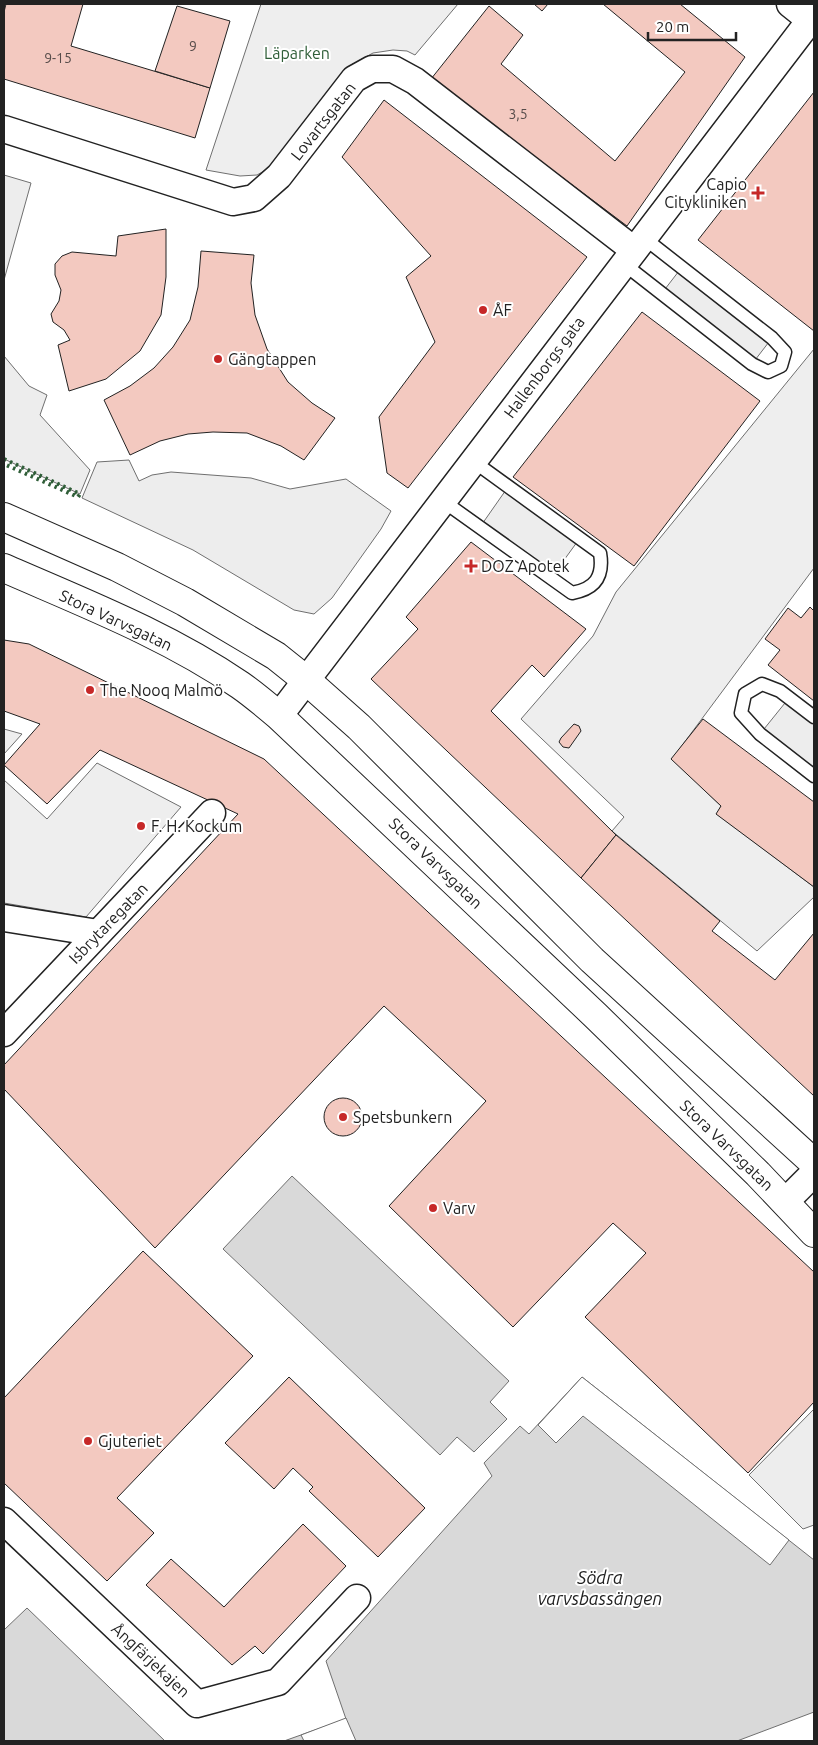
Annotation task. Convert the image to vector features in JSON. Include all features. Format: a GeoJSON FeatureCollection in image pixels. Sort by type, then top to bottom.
{"type":"FeatureCollection","features":[{"type":"Feature","properties":{"kind":"street","name":"Hallenborgs gata"},"geometry":{"type":"LineString","coordinates":[[279,716],[634,251],[805,13]]}},
{"type":"Feature","properties":{"kind":"street","name":"Lovartsgatan"},"geometry":{"type":"LineString","coordinates":[[4,129],[234,202],[254,198],[279,176],[354,79],[372,69],[394,69],[415,81],[634,251]]}},
{"type":"Feature","properties":{"kind":"street"},"geometry":{"type":"LineString","coordinates":[[4,517],[118,568],[186,602],[268,651],[306,680],[359,727],[592,960],[814,1163]]}},
{"type":"Feature","properties":{"kind":"street","name":"Stora Varvsgatan"},"geometry":{"type":"LineString","coordinates":[[4,568],[117,618],[202,661],[240,686],[279,716],[596,1016],[785,1202],[814,1233]]}},
{"type":"Feature","properties":{"kind":"street","name":"Isbrytaregatan"},"geometry":{"type":"LineString","coordinates":[[4,1032],[212,813]]}},
{"type":"Feature","properties":{"kind":"street"},"geometry":{"type":"LineString","coordinates":[[4,918],[98,934]]}},
{"type":"Feature","properties":{"kind":"street"},"geometry":{"type":"LineString","coordinates":[[785,1202],[814,1173]]}},
{"type":"Feature","properties":{"kind":"street","name":"Ångfärjekajen"},"geometry":{"type":"LineString","coordinates":[[4,1521],[197,1704],[278,1682],[357,1598]]}},
{"type":"Feature","properties":{"kind":"lane"},"geometry":{"type":"LineString","coordinates":[[634,251],[772,338],[785,352],[781,366],[768,372],[752,364],[634,251]]}},
{"type":"Feature","properties":{"kind":"lane"},"geometry":{"type":"LineString","coordinates":[[443,500],[572,593],[586,591],[598,578],[602,565],[600,553],[473,461]]}},
{"type":"Feature","properties":{"kind":"lane"},"geometry":{"type":"LineString","coordinates":[[814,717],[780,691],[762,684],[745,694],[741,713],[752,726],[814,776]]}},
{"type":"Feature","properties":{"kind":"green space","name":"Läparken"},"geometry":{"type":"Polygon","coordinates":[[[261,4],[458,4],[415,55],[407,51],[393,50],[373,53],[351,65],[296,132],[271,167],[257,175],[240,176],[206,170],[261,4]]]}},
{"type":"Feature","properties":{"kind":"green space"},"geometry":{"type":"Polygon","coordinates":[[[814,349],[814,568],[672,759],[721,806],[717,814],[814,887],[814,897],[757,951],[612,831],[624,817],[521,719],[593,636],[616,592],[814,349]]]}},
{"type":"Feature","properties":{"kind":"green space"},"geometry":{"type":"Polygon","coordinates":[[[4,729],[22,734],[4,754],[4,729]]]}},
{"type":"Feature","properties":{"kind":"green space"},"geometry":{"type":"Polygon","coordinates":[[[97,763],[181,807],[86,917],[4,903],[4,780],[47,819],[97,763]]]}},
{"type":"Feature","properties":{"kind":"shaded area"},"geometry":{"type":"Polygon","coordinates":[[[4,175],[31,183],[4,280],[4,175]]]}},
{"type":"Feature","properties":{"kind":"shaded area"},"geometry":{"type":"Polygon","coordinates":[[[682,267],[772,338],[752,364],[662,293],[682,267]]]}},
{"type":"Feature","properties":{"kind":"shaded area"},"geometry":{"type":"Polygon","coordinates":[[[4,356],[29,386],[47,395],[40,415],[90,470],[80,494],[4,459],[4,356]]]}},
{"type":"Feature","properties":{"kind":"shaded area"},"geometry":{"type":"Polygon","coordinates":[[[129,460],[139,481],[152,475],[171,472],[251,478],[290,489],[346,479],[391,511],[381,529],[332,598],[314,614],[294,610],[193,550],[82,498],[97,462],[129,460]]]}},
{"type":"Feature","properties":{"kind":"shaded area"},"geometry":{"type":"Polygon","coordinates":[[[508,487],[580,538],[551,578],[480,527],[508,487]]]}},
{"type":"Feature","properties":{"kind":"shaded area"},"geometry":{"type":"Polygon","coordinates":[[[789,698],[814,717],[814,776],[760,734],[789,698]]]}},
{"type":"Feature","properties":{"kind":"shaded area"},"geometry":{"type":"Polygon","coordinates":[[[814,1409],[814,1525],[803,1529],[749,1475],[814,1409]]]}},
{"type":"Feature","properties":{"kind":"water"},"geometry":{"type":"Polygon","coordinates":[[[292,1176],[509,1381],[490,1402],[507,1419],[474,1452],[457,1437],[440,1455],[223,1249],[292,1176]]]}},
{"type":"Feature","properties":{"kind":"water","name":"Södra varvsbassängen"},"geometry":{"type":"Polygon","coordinates":[[[582,1377],[814,1560],[814,1712],[737,1741],[284,1741],[346,1719],[326,1661],[492,1476],[484,1463],[520,1426],[529,1434],[582,1377]]]}},
{"type":"Feature","properties":{"kind":"water"},"geometry":{"type":"Polygon","coordinates":[[[27,1608],[165,1741],[4,1741],[4,1630],[27,1608]]]}},
{"type":"Feature","properties":{"kind":"pier"},"geometry":{"type":"Polygon","coordinates":[[[582,1377],[789,1540],[770,1565],[583,1416],[556,1443],[538,1425],[582,1377]]]}},
{"type":"Feature","properties":{"kind":"pier"},"geometry":{"type":"Polygon","coordinates":[[[346,1718],[356,1741],[304,1741],[301,1735],[346,1718]]]}},
{"type":"Feature","properties":{"kind":"building"},"geometry":{"type":"Polygon","coordinates":[[[6,4],[83,4],[71,46],[210,88],[195,138],[4,79],[4,12],[6,4]]]}},
{"type":"Feature","properties":{"kind":"building"},"geometry":{"type":"Polygon","coordinates":[[[534,4],[548,4],[542,11],[534,4]]]}},
{"type":"Feature","properties":{"kind":"building"},"geometry":{"type":"Polygon","coordinates":[[[603,4],[680,4],[745,57],[627,226],[431,79],[489,6],[523,35],[501,64],[615,161],[685,72],[603,4]]]}},
{"type":"Feature","properties":{"kind":"building"},"geometry":{"type":"Polygon","coordinates":[[[177,6],[230,21],[210,88],[155,71],[177,6]]]}},
{"type":"Feature","properties":{"kind":"building"},"geometry":{"type":"Polygon","coordinates":[[[814,92],[814,331],[698,240],[814,92]]]}},
{"type":"Feature","properties":{"kind":"building","name":"ÅF"},"geometry":{"type":"Polygon","coordinates":[[[384,100],[587,257],[408,488],[387,473],[379,417],[435,342],[406,277],[431,256],[342,157],[384,100]]]}},
{"type":"Feature","properties":{"kind":"building"},"geometry":{"type":"Polygon","coordinates":[[[166,229],[166,277],[161,315],[140,351],[106,379],[69,391],[58,345],[70,340],[64,330],[53,322],[51,314],[59,301],[61,290],[55,275],[55,264],[62,256],[72,252],[116,256],[118,236],[166,229]]]}},
{"type":"Feature","properties":{"kind":"building","name":"Gängtappen"},"geometry":{"type":"Polygon","coordinates":[[[201,251],[254,255],[251,283],[255,315],[267,349],[288,382],[312,403],[335,418],[304,460],[281,446],[247,433],[213,432],[188,434],[160,441],[130,455],[104,400],[130,386],[154,368],[173,347],[190,320],[198,287],[201,251]]]}},
{"type":"Feature","properties":{"kind":"building"},"geometry":{"type":"Polygon","coordinates":[[[642,312],[760,401],[634,566],[513,477],[642,312]]]}},
{"type":"Feature","properties":{"kind":"building"},"geometry":{"type":"Polygon","coordinates":[[[471,542],[586,629],[544,677],[532,665],[491,711],[616,835],[581,878],[371,679],[418,629],[406,617],[471,542]]]}},
{"type":"Feature","properties":{"kind":"building"},"geometry":{"type":"Polygon","coordinates":[[[810,607],[814,611],[814,701],[768,665],[780,650],[765,639],[788,608],[801,618],[810,607]]]}},
{"type":"Feature","properties":{"kind":"building"},"geometry":{"type":"Polygon","coordinates":[[[4,640],[29,644],[264,759],[814,1272],[814,1402],[748,1473],[585,1317],[646,1253],[613,1223],[513,1327],[389,1206],[486,1101],[384,1006],[155,1248],[4,1089],[4,1065],[238,814],[100,750],[47,804],[4,765],[40,724],[4,711],[4,640]]]}},
{"type":"Feature","properties":{"kind":"building"},"geometry":{"type":"Polygon","coordinates":[[[703,719],[814,802],[814,887],[716,814],[721,806],[671,759],[703,719]]]}},
{"type":"Feature","properties":{"kind":"building"},"geometry":{"type":"Polygon","coordinates":[[[574,724],[579,726],[581,731],[569,748],[563,747],[559,742],[574,724]]]}},
{"type":"Feature","properties":{"kind":"building"},"geometry":{"type":"Polygon","coordinates":[[[616,835],[720,921],[712,931],[775,980],[814,933],[814,1096],[581,878],[616,835]]]}},
{"type":"Feature","properties":{"kind":"building","name":"Spetsbunkern"},"geometry":{"type":"Polygon","coordinates":[[[343,1098],[356,1104],[362,1117],[356,1130],[343,1136],[330,1130],[324,1117],[330,1104],[343,1098]]]}},
{"type":"Feature","properties":{"kind":"building","name":"Gjuteriet"},"geometry":{"type":"Polygon","coordinates":[[[143,1251],[253,1356],[117,1498],[154,1533],[107,1581],[4,1483],[4,1398],[143,1251]]]}},
{"type":"Feature","properties":{"kind":"building"},"geometry":{"type":"Polygon","coordinates":[[[289,1377],[425,1508],[378,1557],[309,1491],[313,1487],[293,1468],[274,1489],[225,1443],[289,1377]]]}},
{"type":"Feature","properties":{"kind":"building"},"geometry":{"type":"Polygon","coordinates":[[[303,1524],[346,1566],[263,1654],[255,1646],[232,1665],[146,1585],[171,1559],[224,1607],[303,1524]]]}},
{"type":"Feature","properties":{"kind":"hedge"},"geometry":{"type":"LineString","coordinates":[[4,459],[80,494],[78,497],[4,464]]}},
{"type":"Feature","properties":{"kind":"place","name":"Capio Citykliniken"},"geometry":{"type":"Point","coordinates":[758,193]}},
{"type":"Feature","properties":{"kind":"place","name":"ÅF"},"geometry":{"type":"Point","coordinates":[483,310]}},
{"type":"Feature","properties":{"kind":"place","name":"Gängtappen"},"geometry":{"type":"Point","coordinates":[218,359]}},
{"type":"Feature","properties":{"kind":"place","name":"DOZ Apotek"},"geometry":{"type":"Point","coordinates":[471,566]}},
{"type":"Feature","properties":{"kind":"place","name":"The Nooq Malmö"},"geometry":{"type":"Point","coordinates":[90,690]}},
{"type":"Feature","properties":{"kind":"place","name":"F. H. Kockum"},"geometry":{"type":"Point","coordinates":[141,826]}},
{"type":"Feature","properties":{"kind":"place","name":"Spetsbunkern"},"geometry":{"type":"Point","coordinates":[343,1117]}},
{"type":"Feature","properties":{"kind":"place","name":"Varv"},"geometry":{"type":"Point","coordinates":[433,1208]}},
{"type":"Feature","properties":{"kind":"place","name":"Gjuteriet"},"geometry":{"type":"Point","coordinates":[88,1441]}}]}
